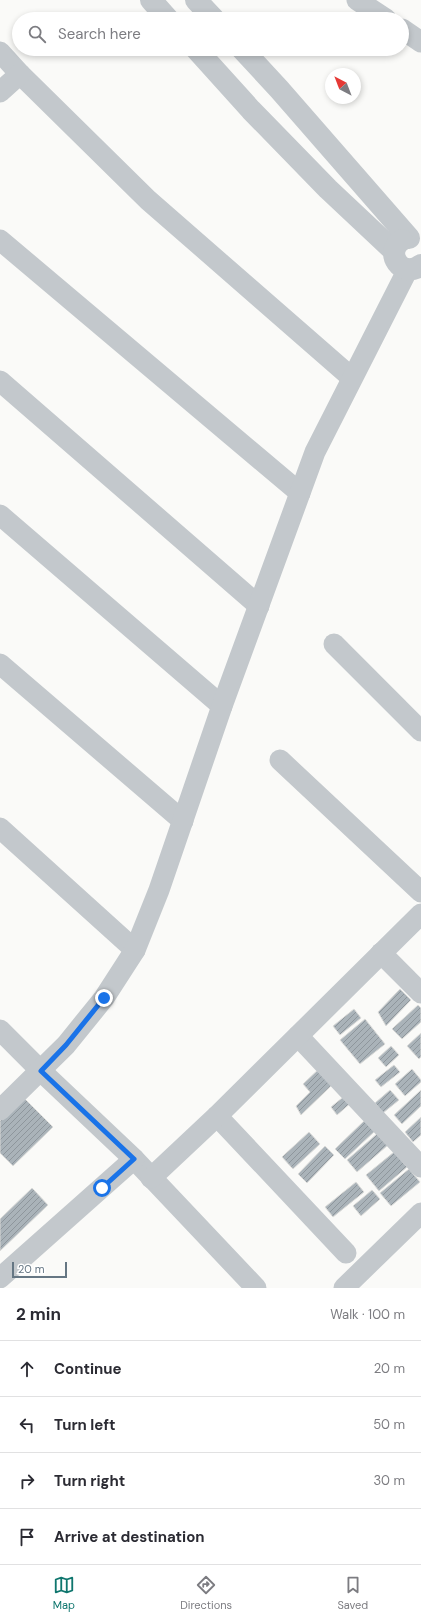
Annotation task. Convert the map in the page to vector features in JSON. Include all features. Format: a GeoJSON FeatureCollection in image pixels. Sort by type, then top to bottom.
{"type":"FeatureCollection","features":[{"type":"Feature","properties":{"kind":"street"},"geometry":{"type":"LineString","coordinates":[[151,0],[162,12]]}},
{"type":"Feature","properties":{"kind":"street"},"geometry":{"type":"LineString","coordinates":[[196,0],[207,12]]}},
{"type":"Feature","properties":{"kind":"street"},"geometry":{"type":"LineString","coordinates":[[357,0],[375,12]]}},
{"type":"Feature","properties":{"kind":"street"},"geometry":{"type":"LineString","coordinates":[[409,34],[421,42]]}},
{"type":"Feature","properties":{"kind":"street"},"geometry":{"type":"LineString","coordinates":[[0,52],[20,74],[148,200],[352,378]]}},
{"type":"Feature","properties":{"kind":"street"},"geometry":{"type":"LineString","coordinates":[[202,56],[251,110],[328,189],[408,244]]}},
{"type":"Feature","properties":{"kind":"street"},"geometry":{"type":"LineString","coordinates":[[248,56],[279,90],[408,244]]}},
{"type":"Feature","properties":{"kind":"street"},"geometry":{"type":"LineString","coordinates":[[0,92],[20,74]]}},
{"type":"Feature","properties":{"kind":"street"},"geometry":{"type":"LineString","coordinates":[[0,240],[300,492]]}},
{"type":"Feature","properties":{"kind":"street"},"geometry":{"type":"LineString","coordinates":[[0,1110],[66,1045],[104,998],[135,950],[159,890],[222,706],[315,452],[352,378],[416,270],[402,267],[397,263],[394,257],[408,244]]}},
{"type":"Feature","properties":{"kind":"street"},"geometry":{"type":"LineString","coordinates":[[0,381],[259,606]]}},
{"type":"Feature","properties":{"kind":"street"},"geometry":{"type":"LineString","coordinates":[[0,515],[222,706]]}},
{"type":"Feature","properties":{"kind":"street"},"geometry":{"type":"LineString","coordinates":[[334,644],[421,731]]}},
{"type":"Feature","properties":{"kind":"street"},"geometry":{"type":"LineString","coordinates":[[0,664],[183,822]]}},
{"type":"Feature","properties":{"kind":"street"},"geometry":{"type":"LineString","coordinates":[[280,760],[421,892]]}},
{"type":"Feature","properties":{"kind":"street"},"geometry":{"type":"LineString","coordinates":[[0,828],[135,950]]}},
{"type":"Feature","properties":{"kind":"street"},"geometry":{"type":"LineString","coordinates":[[151,1178],[217,1116],[421,914]]}},
{"type":"Feature","properties":{"kind":"street"},"geometry":{"type":"LineString","coordinates":[[381,953],[421,994]]}},
{"type":"Feature","properties":{"kind":"street"},"geometry":{"type":"LineString","coordinates":[[0,1030],[134,1159],[256,1288]]}},
{"type":"Feature","properties":{"kind":"street"},"geometry":{"type":"LineString","coordinates":[[298,1036],[421,1167]]}},
{"type":"Feature","properties":{"kind":"street"},"geometry":{"type":"LineString","coordinates":[[217,1116],[346,1253]]}},
{"type":"Feature","properties":{"kind":"street"},"geometry":{"type":"LineString","coordinates":[[0,1278],[134,1159]]}},
{"type":"Feature","properties":{"kind":"street"},"geometry":{"type":"LineString","coordinates":[[344,1288],[421,1213]]}},
{"type":"Feature","properties":{"kind":"building"},"geometry":{"type":"Polygon","coordinates":[[[400,989],[411,1000],[386,1026],[378,1012],[400,989]]]}},
{"type":"Feature","properties":{"kind":"building"},"geometry":{"type":"Polygon","coordinates":[[[418,1005],[421,1008],[421,1022],[402,1039],[392,1029],[418,1005]]]}},
{"type":"Feature","properties":{"kind":"building"},"geometry":{"type":"Polygon","coordinates":[[[354,1009],[361,1018],[340,1035],[333,1026],[354,1009]]]}},
{"type":"Feature","properties":{"kind":"building"},"geometry":{"type":"Polygon","coordinates":[[[365,1019],[385,1044],[360,1064],[340,1040],[365,1019]]]}},
{"type":"Feature","properties":{"kind":"building"},"geometry":{"type":"Polygon","coordinates":[[[421,1033],[421,1057],[419,1059],[407,1046],[421,1033]]]}},
{"type":"Feature","properties":{"kind":"building"},"geometry":{"type":"Polygon","coordinates":[[[391,1046],[399,1055],[386,1067],[378,1058],[391,1046]]]}},
{"type":"Feature","properties":{"kind":"building"},"geometry":{"type":"Polygon","coordinates":[[[394,1065],[400,1072],[381,1087],[375,1080],[394,1065]]]}},
{"type":"Feature","properties":{"kind":"building"},"geometry":{"type":"Polygon","coordinates":[[[321,1067],[335,1082],[301,1115],[296,1106],[310,1092],[303,1084],[321,1067]]]}},
{"type":"Feature","properties":{"kind":"building"},"geometry":{"type":"Polygon","coordinates":[[[412,1069],[421,1082],[405,1096],[395,1084],[412,1069]]]}},
{"type":"Feature","properties":{"kind":"building"},"geometry":{"type":"Polygon","coordinates":[[[390,1090],[399,1100],[383,1113],[375,1103],[390,1090]]]}},
{"type":"Feature","properties":{"kind":"building"},"geometry":{"type":"Polygon","coordinates":[[[421,1090],[421,1106],[402,1124],[394,1115],[421,1090]]]}},
{"type":"Feature","properties":{"kind":"building"},"geometry":{"type":"Polygon","coordinates":[[[347,1094],[353,1101],[337,1115],[331,1107],[347,1094]]]}},
{"type":"Feature","properties":{"kind":"building"},"geometry":{"type":"Polygon","coordinates":[[[24,1098],[53,1127],[13,1166],[0,1153],[0,1121],[24,1098]]]}},
{"type":"Feature","properties":{"kind":"building"},"geometry":{"type":"Polygon","coordinates":[[[421,1117],[421,1135],[413,1142],[405,1132],[421,1117]]]}},
{"type":"Feature","properties":{"kind":"building"},"geometry":{"type":"Polygon","coordinates":[[[365,1120],[375,1131],[345,1159],[335,1149],[365,1120]]]}},
{"type":"Feature","properties":{"kind":"building"},"geometry":{"type":"Polygon","coordinates":[[[309,1132],[320,1144],[293,1169],[282,1157],[309,1132]]]}},
{"type":"Feature","properties":{"kind":"building"},"geometry":{"type":"Polygon","coordinates":[[[378,1133],[388,1145],[357,1172],[347,1160],[378,1133]]]}},
{"type":"Feature","properties":{"kind":"building"},"geometry":{"type":"Polygon","coordinates":[[[325,1146],[334,1155],[307,1183],[298,1174],[325,1146]]]}},
{"type":"Feature","properties":{"kind":"building"},"geometry":{"type":"Polygon","coordinates":[[[394,1152],[407,1167],[379,1191],[366,1175],[394,1152]]]}},
{"type":"Feature","properties":{"kind":"building"},"geometry":{"type":"Polygon","coordinates":[[[409,1169],[420,1182],[391,1206],[380,1193],[409,1169]]]}},
{"type":"Feature","properties":{"kind":"building"},"geometry":{"type":"Polygon","coordinates":[[[356,1182],[364,1192],[333,1217],[325,1207],[356,1182]]]}},
{"type":"Feature","properties":{"kind":"building"},"geometry":{"type":"Polygon","coordinates":[[[32,1188],[48,1205],[0,1251],[0,1219],[32,1188]]]}},
{"type":"Feature","properties":{"kind":"building"},"geometry":{"type":"Polygon","coordinates":[[[372,1190],[380,1199],[361,1216],[353,1206],[372,1190]]]}},
{"type":"Feature","properties":{"kind":"route"},"geometry":{"type":"LineString","coordinates":[[102,1188],[134,1159],[41,1071],[66,1045],[104,998]]}}]}
